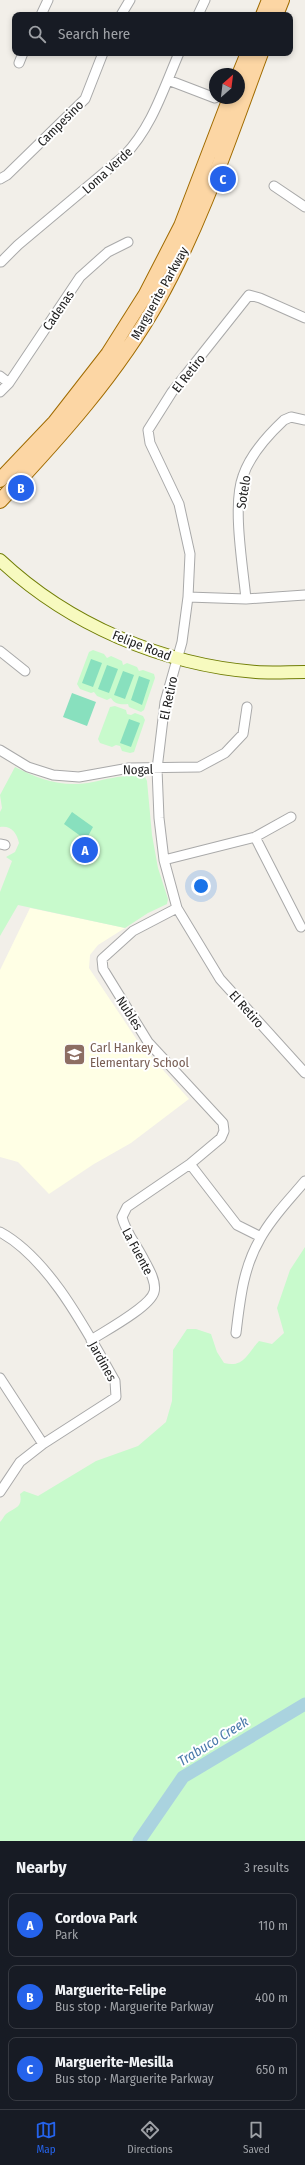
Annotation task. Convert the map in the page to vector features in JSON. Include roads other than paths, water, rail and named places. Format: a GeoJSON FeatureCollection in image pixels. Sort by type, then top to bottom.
{"type":"FeatureCollection","features":[{"type":"Feature","properties":{"kind":"main road"},"geometry":{"type":"LineString","coordinates":[[264,12],[269,0]]}},
{"type":"Feature","properties":{"kind":"main road"},"geometry":{"type":"LineString","coordinates":[[277,12],[282,0]]}},
{"type":"Feature","properties":{"kind":"main road"},"geometry":{"type":"LineString","coordinates":[[242,68],[247,56]]}},
{"type":"Feature","properties":{"kind":"main road","name":"Marguerite Parkway"},"geometry":{"type":"LineString","coordinates":[[245,75],[259,56]]}},
{"type":"Feature","properties":{"kind":"main road","name":"Marguerite Parkway"},"geometry":{"type":"LineString","coordinates":[[0,480],[55,422],[108,354],[146,294],[181,226],[225,104]]}},
{"type":"Feature","properties":{"kind":"main road","name":"Marguerite Parkway"},"geometry":{"type":"LineString","coordinates":[[0,500],[65,431],[120,360],[159,299],[194,230],[225,104]]}},
{"type":"Feature","properties":{"kind":"main road","name":"Felipe Road"},"geometry":{"type":"LineString","coordinates":[[0,560],[34,589],[63,609],[120,637],[178,659],[217,667],[257,672],[305,672]]}},
{"type":"Feature","properties":{"kind":"street"},"geometry":{"type":"LineString","coordinates":[[42,12],[48,0]]}},
{"type":"Feature","properties":{"kind":"street"},"geometry":{"type":"LineString","coordinates":[[123,12],[130,0]]}},
{"type":"Feature","properties":{"kind":"street"},"geometry":{"type":"LineString","coordinates":[[199,12],[205,0]]}},
{"type":"Feature","properties":{"kind":"street"},"geometry":{"type":"LineString","coordinates":[[18,64],[22,56]]}},
{"type":"Feature","properties":{"kind":"street","name":"Campesino"},"geometry":{"type":"LineString","coordinates":[[0,179],[7,176],[85,99],[102,56]]}},
{"type":"Feature","properties":{"kind":"street","name":"Loma Verde"},"geometry":{"type":"LineString","coordinates":[[1,262],[18,245],[64,208],[133,147],[148,126],[178,56]]}},
{"type":"Feature","properties":{"kind":"street"},"geometry":{"type":"LineString","coordinates":[[168,80],[209,95]]}},
{"type":"Feature","properties":{"kind":"street"},"geometry":{"type":"LineString","coordinates":[[274,186],[305,207]]}},
{"type":"Feature","properties":{"kind":"street","name":"Cadenas"},"geometry":{"type":"LineString","coordinates":[[0,392],[9,383],[80,277],[108,252],[128,242]]}},
{"type":"Feature","properties":{"kind":"street","name":"El Retiro"},"geometry":{"type":"LineString","coordinates":[[305,318],[260,298],[248,295],[172,392],[148,430],[150,443],[179,504],[190,554],[188,596],[182,642],[165,702],[157,769],[159,818],[164,860],[177,908],[220,979],[305,1073]]}},
{"type":"Feature","properties":{"kind":"street"},"geometry":{"type":"LineString","coordinates":[[0,376],[9,383]]}},
{"type":"Feature","properties":{"kind":"street","name":"Sotelo"},"geometry":{"type":"LineString","coordinates":[[246,599],[239,503],[242,478],[251,458],[280,423],[291,417],[305,420]]}},
{"type":"Feature","properties":{"kind":"street"},"geometry":{"type":"LineString","coordinates":[[188,596],[246,599],[305,595]]}},
{"type":"Feature","properties":{"kind":"street"},"geometry":{"type":"LineString","coordinates":[[0,651],[25,671]]}},
{"type":"Feature","properties":{"kind":"street","name":"Nogal"},"geometry":{"type":"LineString","coordinates":[[0,750],[28,767],[53,775],[79,777],[129,768],[157,769],[199,767],[225,753],[243,734],[247,707]]}},
{"type":"Feature","properties":{"kind":"street"},"geometry":{"type":"LineString","coordinates":[[164,860],[255,837],[291,817]]}},
{"type":"Feature","properties":{"kind":"street"},"geometry":{"type":"LineString","coordinates":[[255,837],[301,927]]}},
{"type":"Feature","properties":{"kind":"street","name":"Nubles"},"geometry":{"type":"LineString","coordinates":[[177,908],[133,931],[102,959],[103,969],[148,1042],[223,1123],[224,1132]]}},
{"type":"Feature","properties":{"kind":"street","name":"La Fuente"},"geometry":{"type":"LineString","coordinates":[[91,1340],[147,1303],[154,1292],[153,1280],[144,1258],[124,1228],[122,1217],[127,1206],[190,1164],[221,1138],[224,1132]]}},
{"type":"Feature","properties":{"kind":"street"},"geometry":{"type":"LineString","coordinates":[[190,1164],[237,1225],[261,1237]]}},
{"type":"Feature","properties":{"kind":"street"},"geometry":{"type":"LineString","coordinates":[[236,1333],[245,1273],[261,1237],[305,1181]]}},
{"type":"Feature","properties":{"kind":"street","name":"Jardines"},"geometry":{"type":"LineString","coordinates":[[0,1232],[28,1252],[49,1275],[115,1380],[116,1397],[44,1444],[20,1462],[0,1492]]}},
{"type":"Feature","properties":{"kind":"street"},"geometry":{"type":"LineString","coordinates":[[0,1378],[44,1444]]}},
{"type":"Feature","properties":{"kind":"waterway","name":"Trabuco Creek"},"geometry":{"type":"LineString","coordinates":[[139,1841],[183,1777],[305,1704]]}},
{"type":"Feature","properties":{"kind":"place","name":"Marguerite-Mesilla"},"geometry":{"type":"Point","coordinates":[223,179]}},
{"type":"Feature","properties":{"kind":"place","name":"Marguerite-Felipe"},"geometry":{"type":"Point","coordinates":[21,488]}},
{"type":"Feature","properties":{"kind":"place","name":"Cordova Park"},"geometry":{"type":"Point","coordinates":[85,850]}},
{"type":"Feature","properties":{"kind":"place","name":"Carl Hankey Elementary School"},"geometry":{"type":"Point","coordinates":[74,1054]}}]}
